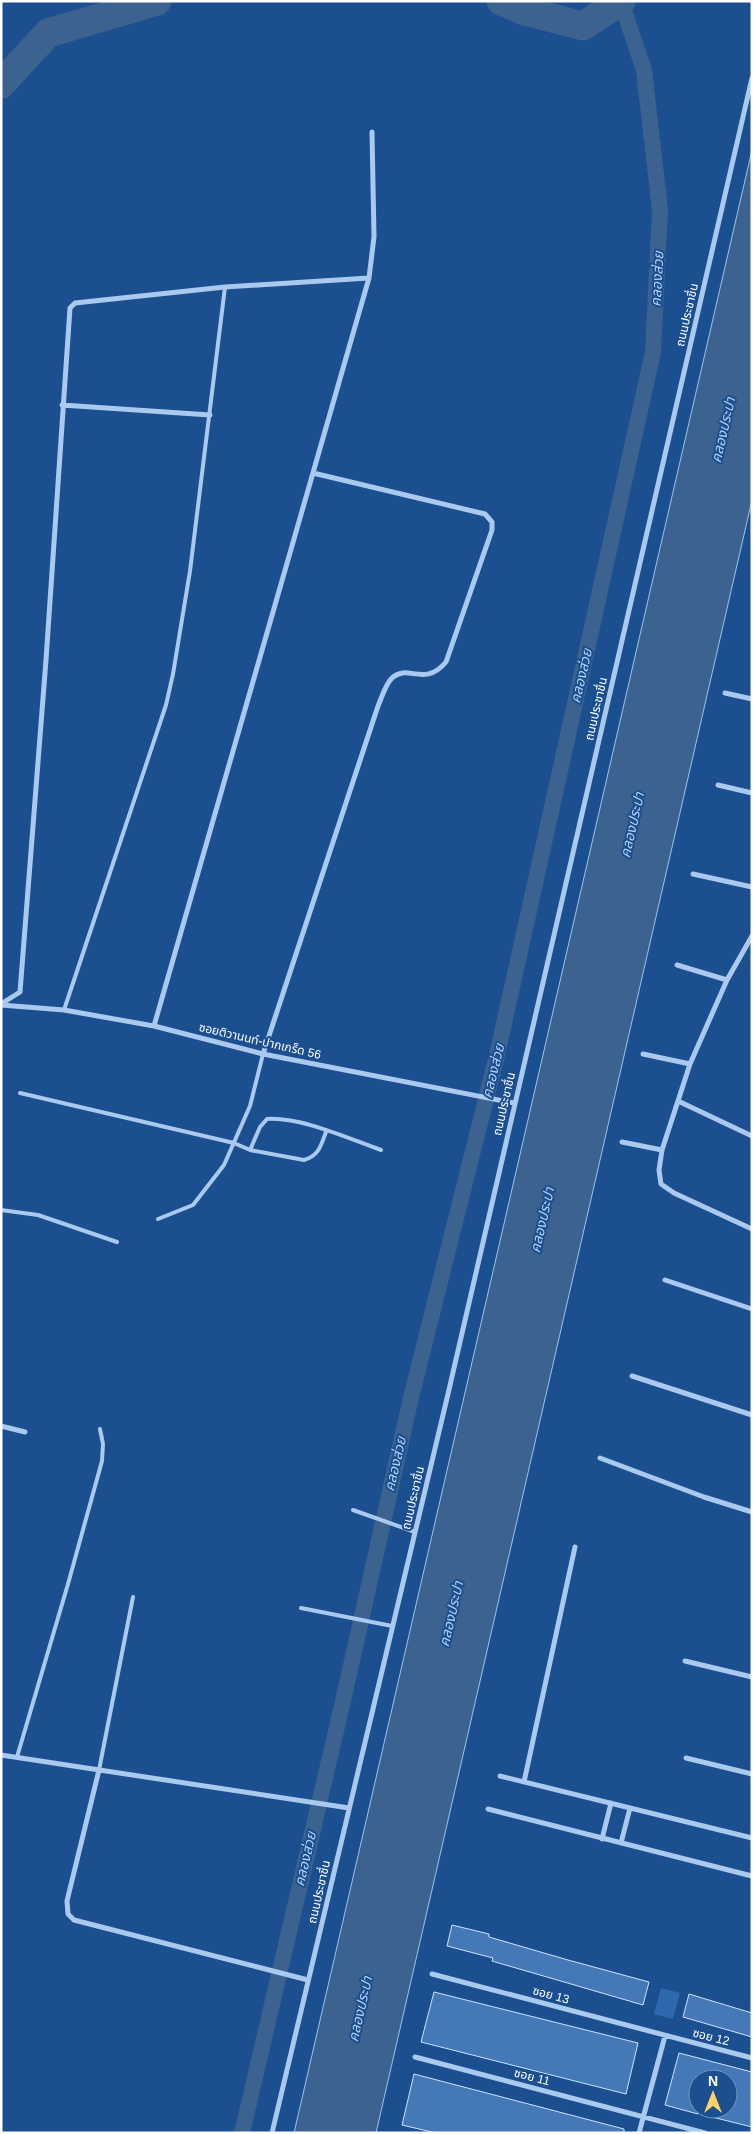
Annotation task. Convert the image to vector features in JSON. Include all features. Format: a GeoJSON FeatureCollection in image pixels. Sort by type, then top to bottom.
{"type":"FeatureCollection","features":[{"type":"Feature","properties":{"kind":"street","name":"ถนนประชาชื่น"},"geometry":{"type":"LineString","coordinates":[[272,2133],[415,1532],[752,78]]}},
{"type":"Feature","properties":{"kind":"street"},"geometry":{"type":"LineString","coordinates":[[154,1026],[369,278],[374,237],[372,132]]}},
{"type":"Feature","properties":{"kind":"street"},"geometry":{"type":"LineString","coordinates":[[1,1005],[20,992],[46,660],[70,308],[75,303],[225,287],[369,278]]}},
{"type":"Feature","properties":{"kind":"street"},"geometry":{"type":"LineString","coordinates":[[62,405],[210,415]]}},
{"type":"Feature","properties":{"kind":"street"},"geometry":{"type":"LineString","coordinates":[[263,1054],[381,698],[392,678],[402,672],[429,675],[437,672],[446,662],[492,530],[492,522],[485,514],[447,503],[313,473]]}},
{"type":"Feature","properties":{"kind":"street"},"geometry":{"type":"LineString","coordinates":[[725,693],[752,699]]}},
{"type":"Feature","properties":{"kind":"street"},"geometry":{"type":"LineString","coordinates":[[718,785],[752,793]]}},
{"type":"Feature","properties":{"kind":"street"},"geometry":{"type":"LineString","coordinates":[[693,874],[752,887]]}},
{"type":"Feature","properties":{"kind":"street"},"geometry":{"type":"LineString","coordinates":[[752,936],[727,980],[690,1064],[662,1150],[659,1170],[661,1184],[674,1193],[752,1229]]}},
{"type":"Feature","properties":{"kind":"street"},"geometry":{"type":"LineString","coordinates":[[677,965],[727,980]]}},
{"type":"Feature","properties":{"kind":"street","name":"ซอยติวานนท์-ปากเกร็ด 56"},"geometry":{"type":"LineString","coordinates":[[1,1005],[64,1010],[154,1026],[263,1054],[514,1103]]}},
{"type":"Feature","properties":{"kind":"street"},"geometry":{"type":"LineString","coordinates":[[643,1054],[690,1064]]}},
{"type":"Feature","properties":{"kind":"street"},"geometry":{"type":"LineString","coordinates":[[678,1101],[752,1136]]}},
{"type":"Feature","properties":{"kind":"street"},"geometry":{"type":"LineString","coordinates":[[622,1142],[662,1150]]}},
{"type":"Feature","properties":{"kind":"street"},"geometry":{"type":"LineString","coordinates":[[665,1280],[752,1309]]}},
{"type":"Feature","properties":{"kind":"street"},"geometry":{"type":"LineString","coordinates":[[632,1376],[752,1415]]}},
{"type":"Feature","properties":{"kind":"street"},"geometry":{"type":"LineString","coordinates":[[1,1426],[24,1432]]}},
{"type":"Feature","properties":{"kind":"street"},"geometry":{"type":"LineString","coordinates":[[600,1458],[704,1497],[752,1512]]}},
{"type":"Feature","properties":{"kind":"street"},"geometry":{"type":"LineString","coordinates":[[524,1782],[575,1547]]}},
{"type":"Feature","properties":{"kind":"street"},"geometry":{"type":"LineString","coordinates":[[685,1660],[752,1677]]}},
{"type":"Feature","properties":{"kind":"street"},"geometry":{"type":"LineString","coordinates":[[1,1755],[349,1808]]}},
{"type":"Feature","properties":{"kind":"street"},"geometry":{"type":"LineString","coordinates":[[686,1758],[752,1774]]}},
{"type":"Feature","properties":{"kind":"street"},"geometry":{"type":"LineString","coordinates":[[99,1770],[68,1901],[68,1914],[74,1920],[308,1980]]}},
{"type":"Feature","properties":{"kind":"street"},"geometry":{"type":"LineString","coordinates":[[500,1776],[752,1838]]}},
{"type":"Feature","properties":{"kind":"street"},"geometry":{"type":"LineString","coordinates":[[602,1838],[611,1803]]}},
{"type":"Feature","properties":{"kind":"street"},"geometry":{"type":"LineString","coordinates":[[621,1843],[630,1808]]}},
{"type":"Feature","properties":{"kind":"street"},"geometry":{"type":"LineString","coordinates":[[488,1809],[752,1876]]}},
{"type":"Feature","properties":{"kind":"street","name":"ซอย 13"},"geometry":{"type":"LineString","coordinates":[[432,1974],[665,2036]]}},
{"type":"Feature","properties":{"kind":"street"},"geometry":{"type":"LineString","coordinates":[[639,2133],[665,2036]]}},
{"type":"Feature","properties":{"kind":"street","name":"ซอย 12"},"geometry":{"type":"LineString","coordinates":[[665,2036],[752,2058]]}},
{"type":"Feature","properties":{"kind":"street","name":"ซอย 11"},"geometry":{"type":"LineString","coordinates":[[415,2057],[705,2133]]}},
{"type":"Feature","properties":{"kind":"lane"},"geometry":{"type":"LineString","coordinates":[[64,1010],[168,697],[190,571],[225,287]]}},
{"type":"Feature","properties":{"kind":"lane"},"geometry":{"type":"LineString","coordinates":[[158,1219],[193,1205],[224,1165],[250,1106],[263,1054]]}},
{"type":"Feature","properties":{"kind":"lane"},"geometry":{"type":"LineString","coordinates":[[20,1093],[234,1143],[250,1150],[304,1160],[313,1158],[318,1152],[326,1132]]}},
{"type":"Feature","properties":{"kind":"lane"},"geometry":{"type":"LineString","coordinates":[[250,1150],[260,1127],[267,1119],[298,1123],[381,1150]]}},
{"type":"Feature","properties":{"kind":"lane"},"geometry":{"type":"LineString","coordinates":[[1,1210],[38,1215],[117,1242]]}},
{"type":"Feature","properties":{"kind":"lane"},"geometry":{"type":"LineString","coordinates":[[17,1757],[102,1460],[103,1444],[100,1429]]}},
{"type":"Feature","properties":{"kind":"lane"},"geometry":{"type":"LineString","coordinates":[[353,1510],[415,1532]]}},
{"type":"Feature","properties":{"kind":"lane"},"geometry":{"type":"LineString","coordinates":[[99,1770],[132,1597]]}},
{"type":"Feature","properties":{"kind":"lane"},"geometry":{"type":"LineString","coordinates":[[301,1608],[392,1626]]}},
{"type":"Feature","properties":{"kind":"shaded area"},"geometry":{"type":"Polygon","coordinates":[[[661,1988],[680,1993],[673,2019],[654,2014],[661,1988]]]}},
{"type":"Feature","properties":{"kind":"water","name":"คลองประปา"},"geometry":{"type":"Polygon","coordinates":[[[752,150],[752,500],[376,2133],[294,2133],[752,150]]]}},
{"type":"Feature","properties":{"kind":"building"},"geometry":{"type":"Polygon","coordinates":[[[452,1925],[489,1934],[489,1937],[649,1982],[643,2005],[492,1961],[493,1958],[447,1946],[452,1925]]]}},
{"type":"Feature","properties":{"kind":"building"},"geometry":{"type":"Polygon","coordinates":[[[434,1992],[638,2043],[626,2094],[421,2042],[434,1992]]]}},
{"type":"Feature","properties":{"kind":"building"},"geometry":{"type":"Polygon","coordinates":[[[689,1994],[752,2013],[752,2037],[683,2017],[689,1994]]]}},
{"type":"Feature","properties":{"kind":"building"},"geometry":{"type":"Polygon","coordinates":[[[679,2053],[752,2072],[752,2127],[720,2119],[738,2119],[738,2069],[688,2069],[688,2111],[665,2105],[679,2053]]]}},
{"type":"Feature","properties":{"kind":"building"},"geometry":{"type":"Polygon","coordinates":[[[414,2074],[624,2129],[624,2133],[436,2133],[402,2125],[414,2074]]]}},
{"type":"Feature","properties":{"kind":"waterway"},"geometry":{"type":"LineString","coordinates":[[1,84],[48,33],[157,1]]}},
{"type":"Feature","properties":{"kind":"waterway"},"geometry":{"type":"LineString","coordinates":[[501,1],[525,11],[583,26],[621,1]]}},
{"type":"Feature","properties":{"kind":"waterway","name":"คลองส่วย"},"geometry":{"type":"LineString","coordinates":[[242,2133],[343,1701],[410,1402],[497,1055],[653,352],[660,210],[644,70],[621,2]]}}]}
